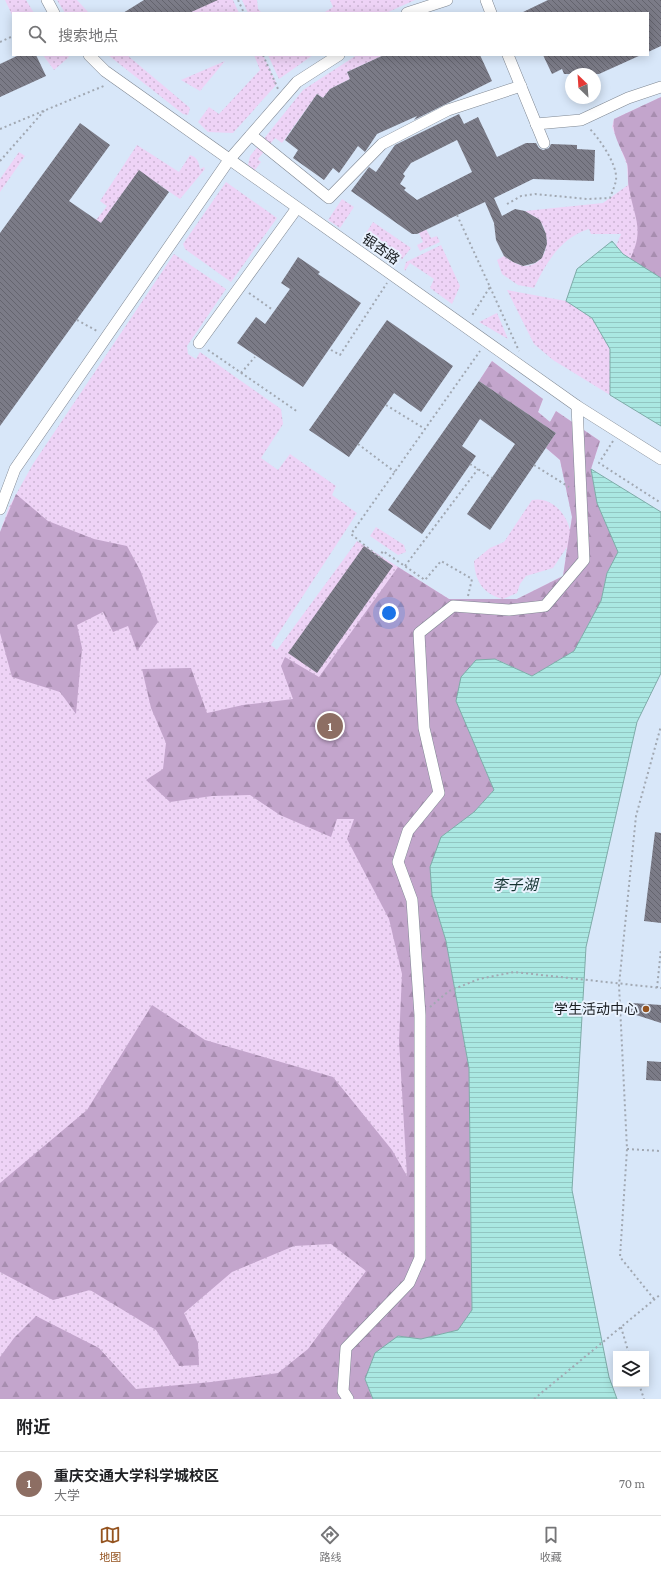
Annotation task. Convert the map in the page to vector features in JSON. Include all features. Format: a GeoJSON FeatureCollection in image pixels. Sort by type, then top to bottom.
{"type":"FeatureCollection","features":[{"type":"Feature","properties":{"kind":"street"},"geometry":{"type":"LineString","coordinates":[[47,0],[53,12]]}},
{"type":"Feature","properties":{"kind":"street"},"geometry":{"type":"LineString","coordinates":[[410,12],[447,0]]}},
{"type":"Feature","properties":{"kind":"street"},"geometry":{"type":"LineString","coordinates":[[486,0],[491,12]]}},
{"type":"Feature","properties":{"kind":"street","name":"银杏路"},"geometry":{"type":"LineString","coordinates":[[90,56],[105,71],[392,276],[577,406],[661,459]]}},
{"type":"Feature","properties":{"kind":"street"},"geometry":{"type":"LineString","coordinates":[[0,510],[15,469],[229,160],[297,82],[337,56]]}},
{"type":"Feature","properties":{"kind":"street"},"geometry":{"type":"LineString","coordinates":[[508,56],[544,144]]}},
{"type":"Feature","properties":{"kind":"street"},"geometry":{"type":"LineString","coordinates":[[251,135],[330,198],[382,144],[448,110],[521,86]]}},
{"type":"Feature","properties":{"kind":"street"},"geometry":{"type":"LineString","coordinates":[[536,124],[581,120],[628,98],[661,87]]}},
{"type":"Feature","properties":{"kind":"street"},"geometry":{"type":"LineString","coordinates":[[199,343],[297,208]]}},
{"type":"Feature","properties":{"kind":"street"},"geometry":{"type":"LineString","coordinates":[[348,1399],[343,1391],[346,1348],[409,1283],[420,1258],[420,1015],[412,900],[398,862],[408,831],[438,792],[424,728],[419,633],[453,606],[509,610],[545,606],[584,560],[577,406]]}},
{"type":"Feature","properties":{"kind":"path"},"geometry":{"type":"LineString","coordinates":[[238,0],[244,12]]}},
{"type":"Feature","properties":{"kind":"path"},"geometry":{"type":"LineString","coordinates":[[0,42],[12,36]]}},
{"type":"Feature","properties":{"kind":"path"},"geometry":{"type":"LineString","coordinates":[[263,56],[283,99]]}},
{"type":"Feature","properties":{"kind":"path"},"geometry":{"type":"LineString","coordinates":[[0,128],[118,80]]}},
{"type":"Feature","properties":{"kind":"path"},"geometry":{"type":"LineString","coordinates":[[0,161],[44,110]]}},
{"type":"Feature","properties":{"kind":"path"},"geometry":{"type":"LineString","coordinates":[[507,204],[521,196],[535,194],[587,199],[610,198],[616,178],[610,159],[602,141],[581,120]]}},
{"type":"Feature","properties":{"kind":"path"},"geometry":{"type":"LineString","coordinates":[[457,215],[520,351]]}},
{"type":"Feature","properties":{"kind":"path"},"geometry":{"type":"LineString","coordinates":[[331,350],[340,355],[392,276]]}},
{"type":"Feature","properties":{"kind":"path"},"geometry":{"type":"LineString","coordinates":[[240,287],[273,310]]}},
{"type":"Feature","properties":{"kind":"path"},"geometry":{"type":"LineString","coordinates":[[465,327],[490,287]]}},
{"type":"Feature","properties":{"kind":"path"},"geometry":{"type":"LineString","coordinates":[[77,320],[107,337]]}},
{"type":"Feature","properties":{"kind":"path"},"geometry":{"type":"LineString","coordinates":[[466,607],[472,580],[441,562],[425,580],[383,552],[379,557],[352,534],[486,342]]}},
{"type":"Feature","properties":{"kind":"path"},"geometry":{"type":"LineString","coordinates":[[199,343],[298,412]]}},
{"type":"Feature","properties":{"kind":"path"},"geometry":{"type":"LineString","coordinates":[[241,373],[254,357]]}},
{"type":"Feature","properties":{"kind":"path"},"geometry":{"type":"LineString","coordinates":[[386,405],[425,430]]}},
{"type":"Feature","properties":{"kind":"path"},"geometry":{"type":"LineString","coordinates":[[618,433],[599,463],[661,503]]}},
{"type":"Feature","properties":{"kind":"path"},"geometry":{"type":"LineString","coordinates":[[358,444],[395,472]]}},
{"type":"Feature","properties":{"kind":"path"},"geometry":{"type":"LineString","coordinates":[[470,464],[492,478]]}},
{"type":"Feature","properties":{"kind":"path"},"geometry":{"type":"LineString","coordinates":[[534,466],[581,495]]}},
{"type":"Feature","properties":{"kind":"path"},"geometry":{"type":"LineString","coordinates":[[405,566],[478,469]]}},
{"type":"Feature","properties":{"kind":"path"},"geometry":{"type":"LineString","coordinates":[[654,1299],[620,1257],[627,1149],[619,985],[636,816],[661,726]]}},
{"type":"Feature","properties":{"kind":"path"},"geometry":{"type":"LineString","coordinates":[[657,988],[661,949]]}},
{"type":"Feature","properties":{"kind":"path"},"geometry":{"type":"LineString","coordinates":[[420,1015],[449,991],[479,979],[514,972],[619,985],[661,988]]}},
{"type":"Feature","properties":{"kind":"path"},"geometry":{"type":"LineString","coordinates":[[627,1149],[661,1151]]}},
{"type":"Feature","properties":{"kind":"path"},"geometry":{"type":"LineString","coordinates":[[534,1399],[661,1294]]}},
{"type":"Feature","properties":{"kind":"path"},"geometry":{"type":"LineString","coordinates":[[621,1327],[628,1351]]}},
{"type":"Feature","properties":{"kind":"path"},"geometry":{"type":"LineString","coordinates":[[640,1387],[644,1399]]}},
{"type":"Feature","properties":{"kind":"shaded area"},"geometry":{"type":"Polygon","coordinates":[[[0,0],[661,0],[661,1399],[0,1399],[0,0]]]}},
{"type":"Feature","properties":{"kind":"shaded area"},"geometry":{"type":"Polygon","coordinates":[[[5,0],[26,0],[33,12],[12,12],[12,15],[5,0]]]}},
{"type":"Feature","properties":{"kind":"shaded area"},"geometry":{"type":"Polygon","coordinates":[[[57,0],[77,0],[88,12],[64,12],[57,0]]]}},
{"type":"Feature","properties":{"kind":"shaded area"},"geometry":{"type":"Polygon","coordinates":[[[206,0],[233,0],[239,12],[190,12],[206,0]]]}},
{"type":"Feature","properties":{"kind":"shaded area"},"geometry":{"type":"Polygon","coordinates":[[[242,0],[257,0],[258,9],[261,12],[248,12],[242,0]]]}},
{"type":"Feature","properties":{"kind":"shaded area"},"geometry":{"type":"Polygon","coordinates":[[[330,0],[415,0],[388,12],[325,12],[333,7],[330,0]]]}},
{"type":"Feature","properties":{"kind":"shaded area"},"geometry":{"type":"Polygon","coordinates":[[[44,56],[69,57],[54,70],[44,56]]]}},
{"type":"Feature","properties":{"kind":"shaded area"},"geometry":{"type":"Polygon","coordinates":[[[109,56],[128,56],[190,108],[188,115],[183,114],[109,56]]]}},
{"type":"Feature","properties":{"kind":"shaded area"},"geometry":{"type":"Polygon","coordinates":[[[254,56],[263,56],[277,84],[233,133],[208,132],[198,122],[209,107],[219,114],[260,70],[254,56]]]}},
{"type":"Feature","properties":{"kind":"shaded area"},"geometry":{"type":"Polygon","coordinates":[[[268,56],[312,56],[279,79],[268,56]]]}},
{"type":"Feature","properties":{"kind":"shaded area"},"geometry":{"type":"Polygon","coordinates":[[[355,56],[382,56],[347,72],[350,79],[330,89],[323,98],[317,94],[282,143],[275,138],[258,159],[261,162],[255,170],[248,165],[250,156],[303,90],[355,56]]]}},
{"type":"Feature","properties":{"kind":"shaded area"},"geometry":{"type":"Polygon","coordinates":[[[225,61],[200,91],[181,80],[225,61]]]}},
{"type":"Feature","properties":{"kind":"shaded area"},"geometry":{"type":"Polygon","coordinates":[[[661,97],[661,278],[623,254],[616,246],[621,234],[591,234],[589,229],[570,238],[555,252],[534,288],[518,285],[502,274],[497,260],[504,256],[524,266],[532,265],[543,256],[546,250],[547,242],[544,228],[539,220],[525,211],[603,203],[628,185],[627,165],[612,127],[614,119],[661,97]]]}},
{"type":"Feature","properties":{"kind":"shaded area"},"geometry":{"type":"Polygon","coordinates":[[[137,145],[179,172],[190,155],[197,160],[200,169],[204,167],[205,169],[180,199],[139,171],[101,223],[96,220],[107,206],[100,201],[137,145]]]}},
{"type":"Feature","properties":{"kind":"shaded area"},"geometry":{"type":"Polygon","coordinates":[[[19,152],[25,156],[0,192],[0,179],[19,152]]]}},
{"type":"Feature","properties":{"kind":"shaded area"},"geometry":{"type":"Polygon","coordinates":[[[226,182],[277,218],[231,282],[185,249],[183,244],[226,182]]]}},
{"type":"Feature","properties":{"kind":"shaded area"},"geometry":{"type":"Polygon","coordinates":[[[342,199],[354,207],[340,228],[328,220],[342,199]]]}},
{"type":"Feature","properties":{"kind":"shaded area"},"geometry":{"type":"Polygon","coordinates":[[[373,222],[411,248],[396,267],[402,259],[367,234],[361,241],[373,222]]]}},
{"type":"Feature","properties":{"kind":"shaded area"},"geometry":{"type":"Polygon","coordinates":[[[426,229],[431,238],[437,236],[440,242],[420,251],[417,245],[423,242],[419,233],[426,229]]]}},
{"type":"Feature","properties":{"kind":"shaded area"},"geometry":{"type":"Polygon","coordinates":[[[441,245],[460,286],[452,304],[430,288],[434,279],[410,263],[405,271],[404,269],[406,262],[441,245]]]}},
{"type":"Feature","properties":{"kind":"shaded area"},"geometry":{"type":"Polygon","coordinates":[[[174,254],[226,289],[187,346],[188,354],[196,359],[200,352],[281,409],[283,424],[261,458],[278,470],[290,454],[336,486],[332,495],[357,513],[271,645],[277,650],[357,541],[449,599],[503,599],[490,594],[481,586],[476,575],[474,561],[490,548],[504,542],[532,500],[539,499],[551,503],[557,507],[565,518],[570,530],[572,517],[560,460],[546,448],[556,433],[479,381],[492,361],[543,399],[538,412],[550,422],[556,411],[600,441],[591,469],[597,503],[618,552],[607,573],[601,601],[532,676],[495,659],[476,660],[494,790],[474,812],[441,837],[432,895],[446,941],[472,1310],[365,1379],[373,1399],[0,1399],[0,532],[9,507],[33,464],[174,254]],[[567,547],[553,568],[526,576],[520,584],[517,593],[503,599],[517,599],[563,576],[567,547]]]}},
{"type":"Feature","properties":{"kind":"shaded area"},"geometry":{"type":"Polygon","coordinates":[[[507,290],[566,301],[592,318],[610,349],[610,395],[553,360],[534,344],[507,290]]]}},
{"type":"Feature","properties":{"kind":"shaded area"},"geometry":{"type":"Polygon","coordinates":[[[497,313],[508,339],[479,322],[497,313]]]}},
{"type":"Feature","properties":{"kind":"shaded area"},"geometry":{"type":"Polygon","coordinates":[[[376,527],[404,545],[406,552],[398,555],[370,536],[376,527]]]}},
{"type":"Feature","properties":{"kind":"green space"},"geometry":{"type":"Polygon","coordinates":[[[661,97],[661,278],[630,259],[637,239],[638,231],[628,185],[627,163],[615,136],[613,125],[614,119],[661,97]]]}},
{"type":"Feature","properties":{"kind":"green space"},"geometry":{"type":"Polygon","coordinates":[[[492,361],[543,399],[538,412],[550,422],[556,411],[600,441],[591,469],[597,503],[618,552],[607,573],[601,601],[574,651],[532,676],[496,659],[456,701],[494,790],[473,813],[441,837],[432,895],[446,941],[469,1068],[472,1310],[458,1330],[421,1339],[398,1336],[365,1379],[373,1399],[0,1399],[0,1357],[14,1338],[36,1316],[99,1348],[136,1389],[211,1382],[278,1373],[308,1349],[366,1271],[331,1244],[294,1246],[232,1272],[184,1313],[198,1343],[199,1365],[179,1366],[156,1330],[90,1290],[53,1300],[0,1272],[0,1183],[87,1110],[152,1005],[205,1040],[333,1077],[392,1150],[407,1176],[399,1041],[402,974],[389,919],[347,839],[354,819],[337,819],[331,837],[280,815],[250,795],[212,796],[170,802],[146,780],[163,769],[166,743],[151,708],[142,669],[191,668],[207,713],[243,705],[293,699],[281,666],[285,657],[319,677],[398,567],[449,599],[517,599],[563,576],[572,517],[560,460],[546,448],[556,433],[479,381],[492,361]]]}},
{"type":"Feature","properties":{"kind":"green space"},"geometry":{"type":"Polygon","coordinates":[[[16,494],[48,521],[94,539],[127,546],[141,572],[158,622],[137,651],[128,626],[113,632],[103,612],[77,625],[82,648],[76,714],[60,692],[12,677],[0,633],[0,532],[16,494]]]}},
{"type":"Feature","properties":{"kind":"water"},"geometry":{"type":"Polygon","coordinates":[[[612,241],[623,254],[661,278],[661,426],[610,395],[610,349],[592,318],[566,301],[577,269],[612,241]]]}},
{"type":"Feature","properties":{"kind":"water","name":"李子湖"},"geometry":{"type":"Polygon","coordinates":[[[591,469],[661,512],[661,673],[637,722],[586,947],[572,1190],[609,1377],[617,1399],[373,1399],[365,1379],[375,1353],[398,1336],[421,1339],[458,1330],[472,1310],[469,1068],[446,941],[432,895],[430,867],[441,837],[474,812],[494,790],[456,701],[461,677],[476,660],[495,659],[532,676],[574,651],[601,601],[607,573],[618,552],[597,503],[591,469]]]}},
{"type":"Feature","properties":{"kind":"building"},"geometry":{"type":"Polygon","coordinates":[[[144,0],[218,0],[191,12],[125,12],[144,0]]]}},
{"type":"Feature","properties":{"kind":"building"},"geometry":{"type":"Polygon","coordinates":[[[548,0],[661,0],[661,46],[649,52],[649,12],[523,12],[548,0]]]}},
{"type":"Feature","properties":{"kind":"building"},"geometry":{"type":"Polygon","coordinates":[[[17,56],[36,56],[46,76],[0,97],[0,64],[17,56]]]}},
{"type":"Feature","properties":{"kind":"building"},"geometry":{"type":"Polygon","coordinates":[[[382,56],[480,56],[492,81],[414,120],[417,116],[377,134],[365,152],[358,146],[339,173],[333,168],[324,180],[293,158],[298,150],[285,140],[317,94],[323,98],[330,89],[350,79],[347,72],[382,56]]]}},
{"type":"Feature","properties":{"kind":"building"},"geometry":{"type":"Polygon","coordinates":[[[543,56],[639,56],[601,73],[601,68],[565,68],[565,74],[562,69],[552,74],[543,56]]]}},
{"type":"Feature","properties":{"kind":"building"},"geometry":{"type":"Polygon","coordinates":[[[459,114],[464,124],[478,117],[497,157],[526,143],[536,143],[539,148],[543,150],[549,148],[551,144],[577,145],[577,149],[595,150],[594,181],[533,179],[494,198],[502,216],[515,209],[525,211],[540,220],[546,234],[547,244],[542,258],[535,263],[523,266],[504,256],[496,240],[494,223],[485,202],[417,234],[412,234],[351,191],[369,167],[376,172],[395,145],[459,114]],[[457,140],[411,163],[403,174],[405,176],[400,184],[406,188],[404,190],[417,200],[472,172],[457,140]]]}},
{"type":"Feature","properties":{"kind":"building"},"geometry":{"type":"Polygon","coordinates":[[[80,123],[110,145],[69,201],[101,223],[139,170],[169,192],[0,426],[0,233],[80,123]]]}},
{"type":"Feature","properties":{"kind":"building"},"geometry":{"type":"Polygon","coordinates":[[[298,257],[320,272],[318,274],[361,303],[303,387],[237,343],[256,317],[265,324],[290,289],[281,283],[298,257]]]}},
{"type":"Feature","properties":{"kind":"building"},"geometry":{"type":"Polygon","coordinates":[[[387,320],[453,366],[421,412],[394,393],[349,457],[309,430],[387,320]]]}},
{"type":"Feature","properties":{"kind":"building"},"geometry":{"type":"Polygon","coordinates":[[[479,381],[556,433],[490,530],[467,514],[515,444],[480,419],[462,446],[476,456],[422,534],[388,510],[479,381]]]}},
{"type":"Feature","properties":{"kind":"building"},"geometry":{"type":"Polygon","coordinates":[[[364,546],[393,566],[317,673],[288,653],[364,546]]]}},
{"type":"Feature","properties":{"kind":"building"},"geometry":{"type":"Polygon","coordinates":[[[655,832],[661,833],[661,923],[644,921],[655,832]]]}},
{"type":"Feature","properties":{"kind":"building","name":"学生活动中心"},"geometry":{"type":"Polygon","coordinates":[[[632,1003],[661,1005],[661,1023],[630,1013],[632,1003]]]}},
{"type":"Feature","properties":{"kind":"building"},"geometry":{"type":"Polygon","coordinates":[[[647,1061],[661,1062],[661,1081],[646,1080],[647,1061]]]}},
{"type":"Feature","properties":{"kind":"place","name":"重庆交通大学科学城校区"},"geometry":{"type":"Point","coordinates":[330,726]}},
{"type":"Feature","properties":{"kind":"place","name":"学生活动中心"},"geometry":{"type":"Point","coordinates":[646,1009]}}]}
